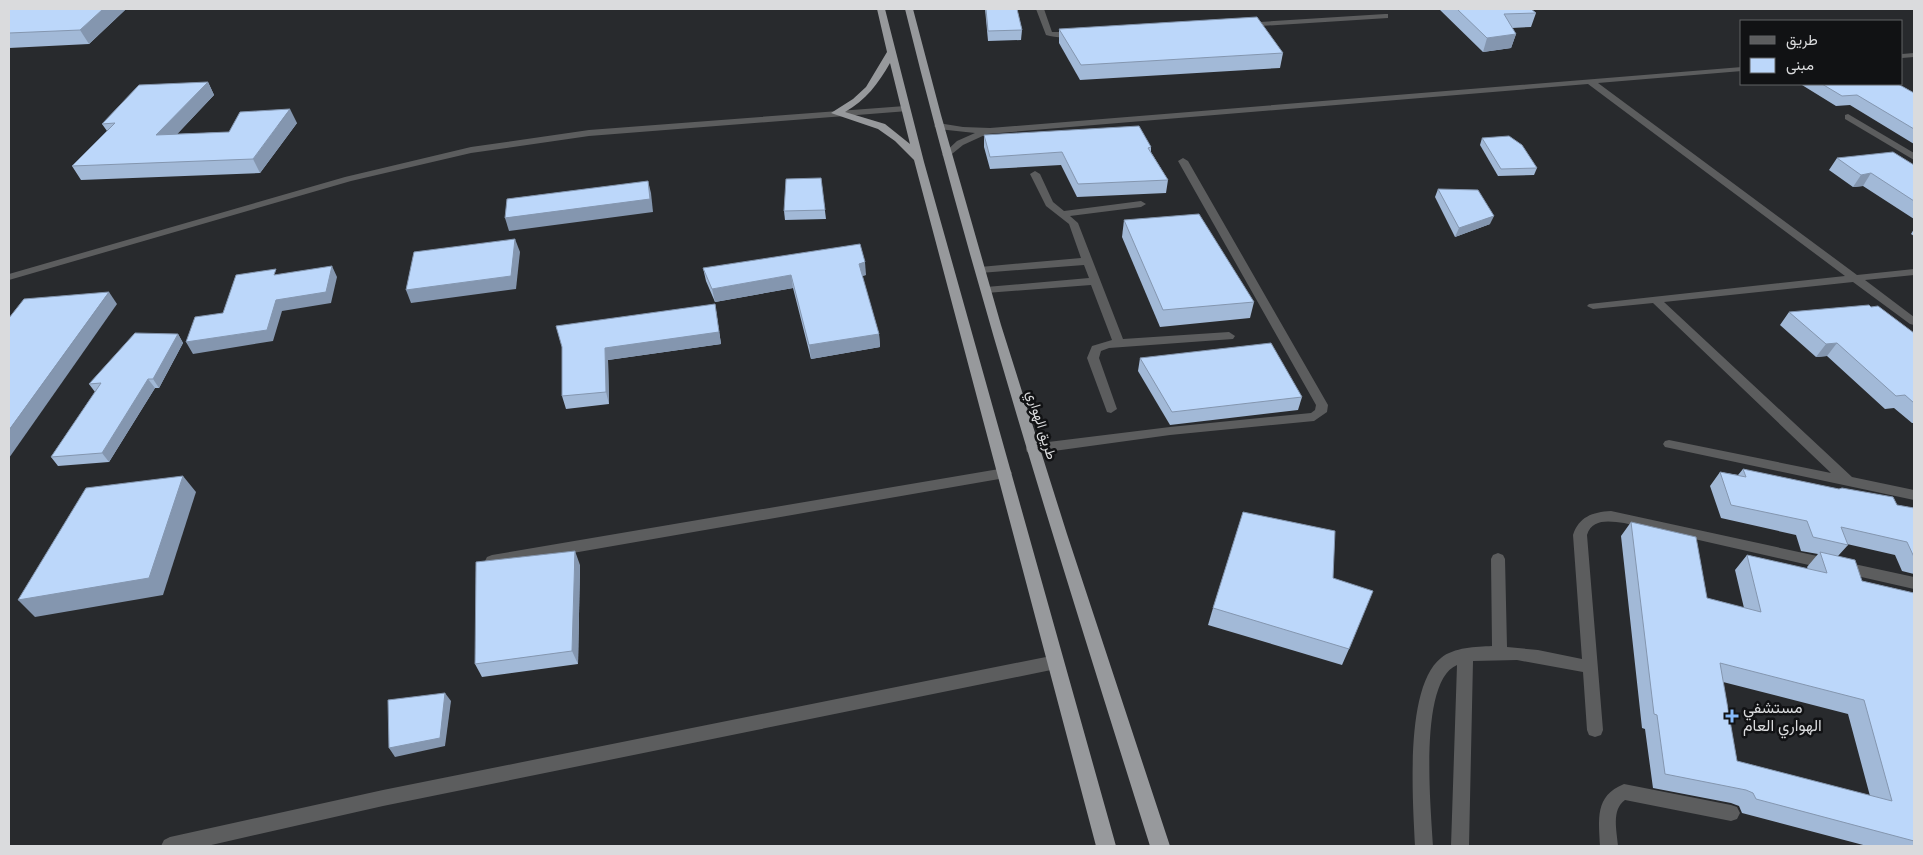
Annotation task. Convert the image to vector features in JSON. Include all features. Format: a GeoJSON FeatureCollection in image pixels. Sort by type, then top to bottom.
{"type":"FeatureCollection","features":[{"type":"Feature","properties":{"kind":"highway"},"geometry":{"type":"LineString","coordinates":[[881,9],[890,53],[919,162],[1106,846]]}},
{"type":"Feature","properties":{"kind":"highway","name":"طريق الهواري"},"geometry":{"type":"LineString","coordinates":[[909,9],[938,126],[1032,449],[1160,846]]}},
{"type":"Feature","properties":{"kind":"highway"},"geometry":{"type":"LineString","coordinates":[[836,113],[864,95],[875,82],[890,53]]}},
{"type":"Feature","properties":{"kind":"highway"},"geometry":{"type":"LineString","coordinates":[[836,113],[861,118],[886,128],[903,142],[919,162]]}},
{"type":"Feature","properties":{"kind":"street"},"geometry":{"type":"LineString","coordinates":[[1040,9],[1049,33],[1059,35],[1088,34]]}},
{"type":"Feature","properties":{"kind":"street"},"geometry":{"type":"LineString","coordinates":[[1232,25],[1385,16]]}},
{"type":"Feature","properties":{"kind":"street"},"geometry":{"type":"LineString","coordinates":[[938,126],[963,130],[990,131],[1740,69]]}},
{"type":"Feature","properties":{"kind":"street"},"geometry":{"type":"LineString","coordinates":[[1589,81],[1914,322]]}},
{"type":"Feature","properties":{"kind":"street"},"geometry":{"type":"LineString","coordinates":[[9,277],[348,179],[471,150],[589,133],[905,109]]}},
{"type":"Feature","properties":{"kind":"street"},"geometry":{"type":"LineString","coordinates":[[1848,117],[1914,157]]}},
{"type":"Feature","properties":{"kind":"street"},"geometry":{"type":"LineString","coordinates":[[947,155],[964,141],[990,131]]}},
{"type":"Feature","properties":{"kind":"street"},"geometry":{"type":"LineString","coordinates":[[1032,449],[1170,431],[1314,416],[1322,412],[1322,405],[1183,161]]}},
{"type":"Feature","properties":{"kind":"street"},"geometry":{"type":"LineString","coordinates":[[1035,174],[1049,204],[1073,223],[1120,343]]}},
{"type":"Feature","properties":{"kind":"street"},"geometry":{"type":"LineString","coordinates":[[1062,214],[1140,204]]}},
{"type":"Feature","properties":{"kind":"street"},"geometry":{"type":"LineString","coordinates":[[980,270],[1088,261]]}},
{"type":"Feature","properties":{"kind":"street"},"geometry":{"type":"LineString","coordinates":[[1593,306],[1914,272]]}},
{"type":"Feature","properties":{"kind":"street"},"geometry":{"type":"LineString","coordinates":[[986,290],[1096,281]]}},
{"type":"Feature","properties":{"kind":"street"},"geometry":{"type":"LineString","coordinates":[[1655,299],[1848,481]]}},
{"type":"Feature","properties":{"kind":"street"},"geometry":{"type":"LineString","coordinates":[[1111,409],[1093,358],[1094,353],[1101,346],[1120,343],[1229,336]]}},
{"type":"Feature","properties":{"kind":"street"},"geometry":{"type":"LineString","coordinates":[[1668,444],[1914,495]]}},
{"type":"Feature","properties":{"kind":"street"},"geometry":{"type":"LineString","coordinates":[[488,562],[1005,473]]}},
{"type":"Feature","properties":{"kind":"street"},"geometry":{"type":"LineString","coordinates":[[1595,730],[1580,535],[1585,523],[1600,516],[1624,518],[1914,583]]}},
{"type":"Feature","properties":{"kind":"street"},"geometry":{"type":"LineString","coordinates":[[1498,559],[1500,653]]}},
{"type":"Feature","properties":{"kind":"street"},"geometry":{"type":"LineString","coordinates":[[1424,846],[1423,714],[1432,679],[1440,667],[1465,655],[1500,653],[1530,655],[1590,667]]}},
{"type":"Feature","properties":{"kind":"street"},"geometry":{"type":"LineString","coordinates":[[1460,846],[1465,655]]}},
{"type":"Feature","properties":{"kind":"street"},"geometry":{"type":"LineString","coordinates":[[170,846],[383,798],[1056,662]]}},
{"type":"Feature","properties":{"kind":"street"},"geometry":{"type":"LineString","coordinates":[[1609,846],[1609,805],[1616,795],[1624,792],[1731,813]]}},
{"type":"Feature","properties":{"kind":"building"},"geometry":{"type":"Polygon","coordinates":[[[9,9],[103,9],[80,30],[9,33],[9,9]]]}},
{"type":"Feature","properties":{"kind":"building"},"geometry":{"type":"Polygon","coordinates":[[[986,9],[1017,9],[1022,30],[988,31],[986,9]]]}},
{"type":"Feature","properties":{"kind":"building"},"geometry":{"type":"Polygon","coordinates":[[[1457,9],[1531,9],[1536,13],[1504,14],[1516,34],[1487,38],[1457,9]]]}},
{"type":"Feature","properties":{"kind":"building"},"geometry":{"type":"Polygon","coordinates":[[[1257,17],[1283,53],[1081,65],[1059,29],[1257,17]]]}},
{"type":"Feature","properties":{"kind":"building"},"geometry":{"type":"Polygon","coordinates":[[[208,82],[156,135],[229,132],[240,112],[290,109],[253,159],[72,166],[115,123],[102,124],[139,85],[208,82]]]}},
{"type":"Feature","properties":{"kind":"building"},"geometry":{"type":"Polygon","coordinates":[[[1824,85],[1900,85],[1914,93],[1914,129],[1857,95],[1842,96],[1824,85]]]}},
{"type":"Feature","properties":{"kind":"building"},"geometry":{"type":"Polygon","coordinates":[[[1139,126],[1151,147],[1148,148],[1168,180],[1078,184],[1062,152],[990,157],[984,135],[1139,126]]]}},
{"type":"Feature","properties":{"kind":"building"},"geometry":{"type":"Polygon","coordinates":[[[1509,136],[1522,145],[1537,168],[1501,169],[1482,138],[1509,136]]]}},
{"type":"Feature","properties":{"kind":"building"},"geometry":{"type":"Polygon","coordinates":[[[1893,152],[1914,165],[1914,201],[1871,173],[1861,175],[1837,158],[1893,152]]]}},
{"type":"Feature","properties":{"kind":"building"},"geometry":{"type":"Polygon","coordinates":[[[821,178],[825,210],[784,211],[786,179],[821,178]]]}},
{"type":"Feature","properties":{"kind":"building"},"geometry":{"type":"Polygon","coordinates":[[[648,181],[650,199],[505,218],[507,199],[648,181]]]}},
{"type":"Feature","properties":{"kind":"building"},"geometry":{"type":"Polygon","coordinates":[[[1438,189],[1478,190],[1494,216],[1459,228],[1438,189]]]}},
{"type":"Feature","properties":{"kind":"building"},"geometry":{"type":"Polygon","coordinates":[[[1199,214],[1254,302],[1163,310],[1124,220],[1199,214]]]}},
{"type":"Feature","properties":{"kind":"building"},"geometry":{"type":"Polygon","coordinates":[[[515,239],[511,276],[406,290],[414,252],[515,239]]]}},
{"type":"Feature","properties":{"kind":"building"},"geometry":{"type":"Polygon","coordinates":[[[860,244],[865,262],[859,264],[879,334],[809,345],[791,275],[712,289],[703,268],[860,244]]]}},
{"type":"Feature","properties":{"kind":"building"},"geometry":{"type":"Polygon","coordinates":[[[332,266],[326,292],[276,300],[267,330],[186,342],[195,317],[223,313],[236,275],[276,269],[274,275],[332,266]]]}},
{"type":"Feature","properties":{"kind":"building"},"geometry":{"type":"Polygon","coordinates":[[[109,292],[9,430],[9,318],[24,299],[109,292]]]}},
{"type":"Feature","properties":{"kind":"building"},"geometry":{"type":"Polygon","coordinates":[[[715,304],[719,332],[605,348],[606,392],[562,396],[562,347],[556,326],[715,304]]]}},
{"type":"Feature","properties":{"kind":"building"},"geometry":{"type":"Polygon","coordinates":[[[1869,305],[1871,307],[1878,306],[1914,333],[1914,403],[1905,395],[1896,396],[1837,343],[1826,344],[1789,312],[1869,305]]]}},
{"type":"Feature","properties":{"kind":"building"},"geometry":{"type":"Polygon","coordinates":[[[135,333],[178,334],[153,379],[148,379],[102,453],[51,457],[101,383],[89,384],[135,333]]]}},
{"type":"Feature","properties":{"kind":"building"},"geometry":{"type":"Polygon","coordinates":[[[1271,343],[1302,397],[1172,412],[1140,358],[1271,343]]]}},
{"type":"Feature","properties":{"kind":"building"},"geometry":{"type":"Polygon","coordinates":[[[1743,469],[1839,489],[1893,497],[1897,505],[1914,508],[1914,557],[1907,542],[1841,527],[1848,545],[1813,537],[1807,521],[1731,505],[1720,472],[1746,477],[1743,469]]]}},
{"type":"Feature","properties":{"kind":"building"},"geometry":{"type":"Polygon","coordinates":[[[183,476],[149,578],[18,600],[86,488],[183,476]]]}},
{"type":"Feature","properties":{"kind":"building"},"geometry":{"type":"Polygon","coordinates":[[[1243,512],[1335,531],[1333,578],[1373,591],[1349,649],[1213,608],[1243,512]]]}},
{"type":"Feature","properties":{"kind":"building"},"geometry":{"type":"Polygon","coordinates":[[[1631,522],[1696,537],[1707,598],[1761,612],[1747,555],[1827,573],[1820,552],[1855,560],[1862,581],[1914,593],[1914,841],[1756,799],[1753,793],[1746,790],[1665,774],[1657,715],[1654,714],[1631,522]],[[1720,663],[1737,761],[1892,801],[1864,700],[1720,663]]]}},
{"type":"Feature","properties":{"kind":"building"},"geometry":{"type":"Polygon","coordinates":[[[575,551],[572,651],[475,664],[476,562],[575,551]]]}},
{"type":"Feature","properties":{"kind":"building"},"geometry":{"type":"Polygon","coordinates":[[[445,693],[440,738],[389,748],[388,700],[445,693]]]}},
{"type":"Feature","properties":{"kind":"place","name":"مستشفي الهواري العام"},"geometry":{"type":"Point","coordinates":[1732,716]}}]}
